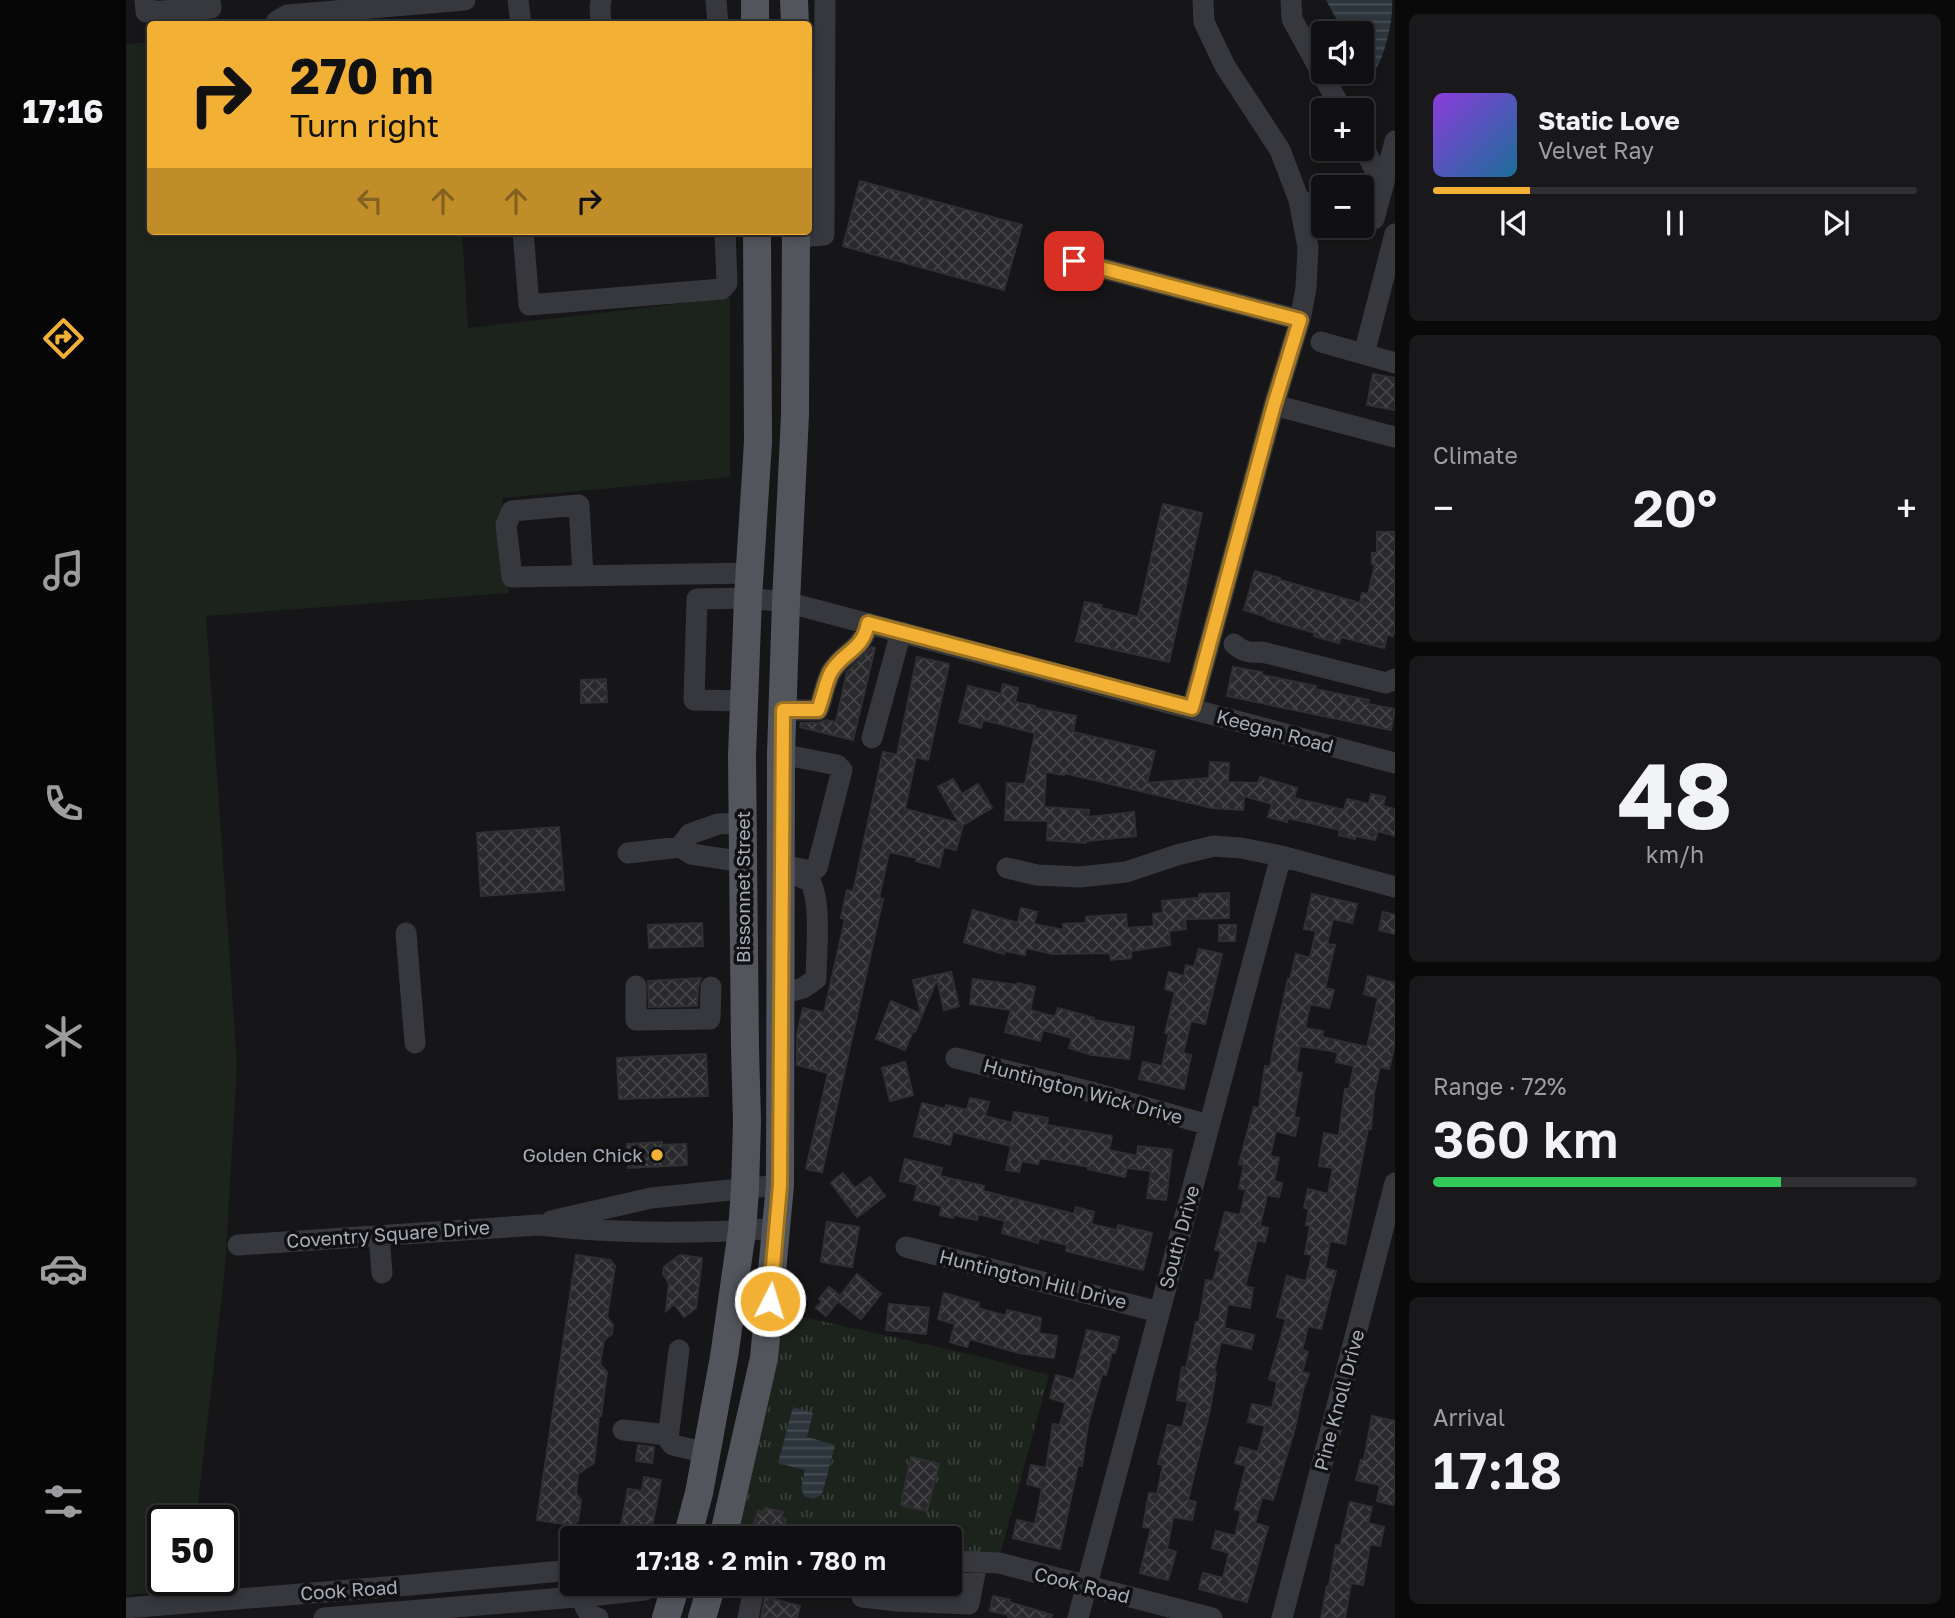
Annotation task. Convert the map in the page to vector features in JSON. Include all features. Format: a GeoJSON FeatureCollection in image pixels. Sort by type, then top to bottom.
{"type":"FeatureCollection","features":[{"type":"Feature","properties":{"kind":"main road"},"geometry":{"type":"LineString","coordinates":[[755,0],[755,21]]}},
{"type":"Feature","properties":{"kind":"main road"},"geometry":{"type":"LineString","coordinates":[[794,0],[795,21]]}},
{"type":"Feature","properties":{"kind":"main road","name":"Bissonnet Street"},"geometry":{"type":"LineString","coordinates":[[726,1526],[764,1358],[780,1185],[781,754],[795,415],[796,235]]}},
{"type":"Feature","properties":{"kind":"main road","name":"Bissonnet Street"},"geometry":{"type":"LineString","coordinates":[[690,1526],[707,1452],[724,1357],[746,1189],[742,756],[758,442],[757,245]]}},
{"type":"Feature","properties":{"kind":"main road"},"geometry":{"type":"LineString","coordinates":[[757,332],[796,332]]}},
{"type":"Feature","properties":{"kind":"main road"},"geometry":{"type":"LineString","coordinates":[[742,756],[781,754]]}},
{"type":"Feature","properties":{"kind":"main road"},"geometry":{"type":"LineString","coordinates":[[744,939],[781,939]]}},
{"type":"Feature","properties":{"kind":"main road"},"geometry":{"type":"LineString","coordinates":[[666,1618],[672,1596]]}},
{"type":"Feature","properties":{"kind":"main road"},"geometry":{"type":"LineString","coordinates":[[702,1618],[708,1596]]}},
{"type":"Feature","properties":{"kind":"street"},"geometry":{"type":"LineString","coordinates":[[145,0],[146,12],[211,8],[210,0]]}},
{"type":"Feature","properties":{"kind":"street"},"geometry":{"type":"LineString","coordinates":[[277,21],[287,15],[465,0]]}},
{"type":"Feature","properties":{"kind":"street"},"geometry":{"type":"LineString","coordinates":[[518,0],[521,21]]}},
{"type":"Feature","properties":{"kind":"street"},"geometry":{"type":"LineString","coordinates":[[601,0],[601,21]]}},
{"type":"Feature","properties":{"kind":"street"},"geometry":{"type":"LineString","coordinates":[[716,0],[718,21]]}},
{"type":"Feature","properties":{"kind":"street"},"geometry":{"type":"LineString","coordinates":[[812,235],[824,235],[825,0]]}},
{"type":"Feature","properties":{"kind":"street"},"geometry":{"type":"LineString","coordinates":[[1192,708],[1274,405],[1300,320],[1306,288],[1308,247],[1299,200],[1280,150],[1225,66],[1204,22],[1203,0]]}},
{"type":"Feature","properties":{"kind":"street"},"geometry":{"type":"LineString","coordinates":[[1291,0],[1292,19],[1335,98]]}},
{"type":"Feature","properties":{"kind":"street"},"geometry":{"type":"LineString","coordinates":[[1377,220],[1395,141]]}},
{"type":"Feature","properties":{"kind":"street"},"geometry":{"type":"LineString","coordinates":[[1370,161],[1383,185]]}},
{"type":"Feature","properties":{"kind":"street"},"geometry":{"type":"LineString","coordinates":[[1299,200],[1311,203]]}},
{"type":"Feature","properties":{"kind":"street"},"geometry":{"type":"LineString","coordinates":[[1364,354],[1395,234]]}},
{"type":"Feature","properties":{"kind":"street"},"geometry":{"type":"LineString","coordinates":[[523,235],[528,305],[722,289],[727,283],[725,235]]}},
{"type":"Feature","properties":{"kind":"street"},"geometry":{"type":"LineString","coordinates":[[726,260],[757,245]]}},
{"type":"Feature","properties":{"kind":"street"},"geometry":{"type":"LineString","coordinates":[[1074,261],[1300,320]]}},
{"type":"Feature","properties":{"kind":"street"},"geometry":{"type":"LineString","coordinates":[[1321,342],[1395,363]]}},
{"type":"Feature","properties":{"kind":"street"},"geometry":{"type":"LineString","coordinates":[[1274,405],[1395,437]]}},
{"type":"Feature","properties":{"kind":"street"},"geometry":{"type":"LineString","coordinates":[[583,575],[579,505],[512,511],[506,525],[512,577],[583,575],[749,586]]}},
{"type":"Feature","properties":{"kind":"street"},"geometry":{"type":"LineString","coordinates":[[745,701],[694,700],[697,599],[749,586]]}},
{"type":"Feature","properties":{"kind":"street","name":"Keegan Road"},"geometry":{"type":"LineString","coordinates":[[749,586],[786,602],[1395,763]]}},
{"type":"Feature","properties":{"kind":"street"},"geometry":{"type":"LineString","coordinates":[[783,710],[818,710],[831,672],[853,648],[861,644],[868,623]]}},
{"type":"Feature","properties":{"kind":"street"},"geometry":{"type":"LineString","coordinates":[[872,738],[901,632]]}},
{"type":"Feature","properties":{"kind":"street"},"geometry":{"type":"LineString","coordinates":[[1211,638],[1255,645],[1262,652],[1386,683],[1395,679]]}},
{"type":"Feature","properties":{"kind":"street"},"geometry":{"type":"LineString","coordinates":[[781,754],[837,765],[842,769],[817,868],[813,871],[781,870]]}},
{"type":"Feature","properties":{"kind":"street"},"geometry":{"type":"LineString","coordinates":[[628,853],[680,846],[690,834],[718,824],[743,823]]}},
{"type":"Feature","properties":{"kind":"street"},"geometry":{"type":"LineString","coordinates":[[680,846],[691,854],[744,862]]}},
{"type":"Feature","properties":{"kind":"street"},"geometry":{"type":"LineString","coordinates":[[1007,868],[1037,876],[1080,877],[1126,872],[1214,846],[1281,856],[1395,887]]}},
{"type":"Feature","properties":{"kind":"street","name":"South Drive"},"geometry":{"type":"LineString","coordinates":[[1078,1618],[1281,856]]}},
{"type":"Feature","properties":{"kind":"street"},"geometry":{"type":"LineString","coordinates":[[781,870],[810,881],[814,888],[817,913],[816,979],[803,988],[781,994]]}},
{"type":"Feature","properties":{"kind":"street"},"geometry":{"type":"LineString","coordinates":[[406,933],[415,1044]]}},
{"type":"Feature","properties":{"kind":"street"},"geometry":{"type":"LineString","coordinates":[[636,986],[636,1020],[710,1019],[711,996],[744,1004]]}},
{"type":"Feature","properties":{"kind":"street","name":"Huntington Wick Drive"},"geometry":{"type":"LineString","coordinates":[[956,1058],[1209,1125]]}},
{"type":"Feature","properties":{"kind":"street","name":"Pine Knoll Drive"},"geometry":{"type":"LineString","coordinates":[[1282,1618],[1395,1183]]}},
{"type":"Feature","properties":{"kind":"street","name":"Coventry Square Drive"},"geometry":{"type":"LineString","coordinates":[[238,1245],[539,1225],[651,1198],[780,1185]]}},
{"type":"Feature","properties":{"kind":"street","name":"Coventry Square Drive"},"geometry":{"type":"LineString","coordinates":[[539,1225],[645,1233],[777,1228]]}},
{"type":"Feature","properties":{"kind":"street"},"geometry":{"type":"LineString","coordinates":[[379,1235],[382,1273]]}},
{"type":"Feature","properties":{"kind":"street","name":"Huntington Hill Drive"},"geometry":{"type":"LineString","coordinates":[[906,1247],[1159,1312]]}},
{"type":"Feature","properties":{"kind":"street"},"geometry":{"type":"LineString","coordinates":[[679,1350],[668,1439],[673,1446],[707,1452]]}},
{"type":"Feature","properties":{"kind":"street"},"geometry":{"type":"LineString","coordinates":[[623,1430],[668,1435]]}},
{"type":"Feature","properties":{"kind":"street","name":"Cook Road"},"geometry":{"type":"LineString","coordinates":[[962,1561],[999,1563],[1212,1618]]}},
{"type":"Feature","properties":{"kind":"street"},"geometry":{"type":"LineString","coordinates":[[862,1597],[968,1611],[977,1562]]}},
{"type":"Feature","properties":{"kind":"street","name":"Cook Road"},"geometry":{"type":"LineString","coordinates":[[126,1608],[560,1571]]}},
{"type":"Feature","properties":{"kind":"street","name":"Cook Road"},"geometry":{"type":"LineString","coordinates":[[324,1618],[541,1609],[589,1612],[629,1596]]}},
{"type":"Feature","properties":{"kind":"green space"},"geometry":{"type":"Polygon","coordinates":[[[147,42],[147,235],[462,235],[468,328],[730,298],[730,477],[502,498],[509,593],[206,616],[237,1064],[225,1268],[198,1505],[147,1505],[147,1593],[126,1595],[126,44],[147,42]]]}},
{"type":"Feature","properties":{"kind":"green space"},"geometry":{"type":"Polygon","coordinates":[[[781,1312],[978,1356],[1049,1375],[1000,1555],[962,1552],[962,1526],[734,1526],[781,1312]]]}},
{"type":"Feature","properties":{"kind":"shaded area"},"geometry":{"type":"Polygon","coordinates":[[[1326,0],[1392,0],[1388,36],[1374,71],[1374,21],[1337,21],[1326,0]]]}},
{"type":"Feature","properties":{"kind":"shaded area"},"geometry":{"type":"Polygon","coordinates":[[[793,1407],[813,1413],[807,1437],[835,1445],[823,1491],[814,1499],[805,1497],[801,1489],[805,1470],[778,1463],[793,1407]]]}},
{"type":"Feature","properties":{"kind":"building"},"geometry":{"type":"Polygon","coordinates":[[[860,181],[1022,225],[1004,290],[843,246],[860,181]]]}},
{"type":"Feature","properties":{"kind":"building"},"geometry":{"type":"Polygon","coordinates":[[[1373,374],[1395,378],[1395,410],[1367,405],[1373,374]]]}},
{"type":"Feature","properties":{"kind":"building"},"geometry":{"type":"Polygon","coordinates":[[[1163,504],[1202,513],[1169,662],[1076,641],[1085,602],[1138,617],[1163,504]]]}},
{"type":"Feature","properties":{"kind":"building"},"geometry":{"type":"Polygon","coordinates":[[[1377,532],[1395,532],[1395,629],[1393,636],[1387,635],[1384,648],[1341,637],[1339,643],[1244,610],[1255,571],[1360,603],[1362,593],[1368,594],[1375,564],[1372,564],[1372,553],[1377,553],[1377,532]]]}},
{"type":"Feature","properties":{"kind":"building"},"geometry":{"type":"Polygon","coordinates":[[[872,647],[875,648],[853,740],[800,727],[801,723],[826,720],[836,722],[847,672],[872,647]]]}},
{"type":"Feature","properties":{"kind":"building"},"geometry":{"type":"Polygon","coordinates":[[[917,657],[949,664],[928,760],[916,757],[905,809],[959,823],[938,787],[953,779],[962,794],[978,784],[992,808],[963,825],[956,850],[944,847],[939,867],[916,861],[917,858],[889,852],[879,898],[883,899],[822,1172],[806,1169],[828,1073],[797,1065],[797,1035],[803,1008],[824,1013],[845,919],[841,918],[847,890],[853,892],[883,752],[897,755],[917,657]]]}},
{"type":"Feature","properties":{"kind":"building"},"geometry":{"type":"Polygon","coordinates":[[[1233,667],[1316,686],[1315,689],[1369,700],[1368,704],[1395,709],[1391,730],[1227,696],[1233,667]]]}},
{"type":"Feature","properties":{"kind":"building"},"geometry":{"type":"Polygon","coordinates":[[[606,679],[607,702],[581,703],[581,680],[606,679]]]}},
{"type":"Feature","properties":{"kind":"building"},"geometry":{"type":"Polygon","coordinates":[[[1003,684],[1018,688],[1015,702],[1076,716],[1073,732],[1155,751],[1147,783],[1209,778],[1210,762],[1229,763],[1228,782],[1258,783],[1260,777],[1297,788],[1294,798],[1344,810],[1347,799],[1369,804],[1371,794],[1385,797],[1383,806],[1395,809],[1395,836],[1378,831],[1375,840],[1356,836],[1355,839],[1339,835],[1340,830],[1288,818],[1287,822],[1268,817],[1272,804],[1244,796],[1243,810],[1212,808],[1064,773],[1046,772],[1044,807],[1089,810],[1088,817],[1134,812],[1136,836],[1086,843],[1047,840],[1048,821],[1005,820],[1007,783],[1025,784],[1035,733],[983,720],[981,728],[959,722],[968,686],[1001,694],[1003,684]]]}},
{"type":"Feature","properties":{"kind":"building"},"geometry":{"type":"Polygon","coordinates":[[[559,827],[564,890],[481,896],[477,833],[559,827]]]}},
{"type":"Feature","properties":{"kind":"building"},"geometry":{"type":"Polygon","coordinates":[[[1229,893],[1229,918],[1185,919],[1186,929],[1169,931],[1170,945],[1131,951],[1131,958],[1111,960],[1110,953],[1053,954],[1026,948],[1025,955],[1005,951],[1004,954],[964,942],[973,910],[1018,923],[1021,908],[1037,912],[1034,924],[1064,930],[1063,924],[1086,923],[1086,917],[1126,914],[1127,928],[1154,926],[1153,914],[1163,913],[1162,901],[1199,898],[1199,894],[1229,893]]]}},
{"type":"Feature","properties":{"kind":"building"},"geometry":{"type":"Polygon","coordinates":[[[1312,894],[1357,904],[1352,923],[1333,919],[1327,944],[1335,945],[1325,988],[1334,990],[1329,1008],[1310,1004],[1305,1028],[1323,1031],[1322,1037],[1367,1047],[1378,998],[1364,994],[1368,976],[1395,983],[1395,1043],[1389,1069],[1380,1067],[1374,1093],[1371,1129],[1368,1129],[1345,1244],[1330,1241],[1325,1268],[1336,1271],[1321,1329],[1308,1326],[1302,1350],[1308,1352],[1302,1372],[1309,1374],[1294,1432],[1273,1500],[1262,1497],[1255,1523],[1268,1527],[1247,1602],[1199,1589],[1203,1573],[1223,1578],[1229,1553],[1212,1548],[1216,1531],[1235,1536],[1241,1511],[1235,1509],[1246,1466],[1235,1463],[1240,1447],[1258,1452],[1265,1426],[1248,1422],[1252,1404],[1272,1408],[1277,1382],[1269,1379],[1286,1319],[1277,1317],[1287,1276],[1306,1281],[1312,1255],[1305,1254],[1310,1226],[1306,1225],[1309,1209],[1304,1208],[1308,1189],[1328,1194],[1333,1168],[1319,1166],[1324,1133],[1339,1136],[1345,1089],[1349,1089],[1354,1066],[1336,1062],[1338,1052],[1300,1046],[1296,1072],[1302,1073],[1294,1117],[1299,1118],[1295,1136],[1276,1131],[1270,1156],[1279,1158],[1274,1181],[1282,1183],[1279,1197],[1267,1195],[1260,1226],[1268,1228],[1265,1242],[1257,1240],[1245,1286],[1253,1288],[1250,1308],[1228,1304],[1224,1328],[1254,1335],[1251,1349],[1221,1342],[1210,1409],[1188,1500],[1196,1502],[1192,1520],[1173,1517],[1167,1549],[1176,1552],[1168,1580],[1140,1573],[1151,1528],[1143,1527],[1149,1493],[1157,1494],[1163,1465],[1158,1464],[1168,1425],[1182,1428],[1188,1402],[1177,1400],[1182,1367],[1186,1368],[1196,1322],[1199,1322],[1206,1280],[1213,1281],[1221,1251],[1215,1250],[1225,1212],[1240,1215],[1246,1190],[1239,1188],[1244,1165],[1239,1164],[1254,1107],[1259,1108],[1265,1066],[1270,1067],[1288,979],[1296,954],[1310,958],[1316,931],[1304,929],[1312,894]]]}},
{"type":"Feature","properties":{"kind":"building"},"geometry":{"type":"Polygon","coordinates":[[[1383,912],[1395,915],[1395,934],[1379,930],[1383,912]]]}},
{"type":"Feature","properties":{"kind":"building"},"geometry":{"type":"Polygon","coordinates":[[[702,923],[703,946],[649,948],[648,925],[702,923]]]}},
{"type":"Feature","properties":{"kind":"building"},"geometry":{"type":"Polygon","coordinates":[[[1219,925],[1236,925],[1235,941],[1219,941],[1219,925]]]}},
{"type":"Feature","properties":{"kind":"building"},"geometry":{"type":"Polygon","coordinates":[[[1199,949],[1222,954],[1205,1024],[1191,1021],[1183,1053],[1191,1055],[1184,1089],[1139,1079],[1143,1062],[1162,1066],[1169,1034],[1165,1033],[1175,992],[1165,989],[1169,972],[1184,976],[1186,965],[1194,967],[1199,949]]]}},
{"type":"Feature","properties":{"kind":"building"},"geometry":{"type":"Polygon","coordinates":[[[951,972],[959,1006],[944,1010],[937,979],[905,1050],[876,1039],[891,1001],[921,1014],[913,980],[951,972]]]}},
{"type":"Feature","properties":{"kind":"building"},"geometry":{"type":"Polygon","coordinates":[[[701,978],[697,1006],[649,1007],[648,981],[701,978]]]}},
{"type":"Feature","properties":{"kind":"building"},"geometry":{"type":"Polygon","coordinates":[[[973,979],[1035,987],[1030,1010],[1055,1017],[1058,1008],[1094,1018],[1093,1020],[1134,1027],[1129,1059],[1092,1055],[1069,1048],[1072,1038],[1043,1030],[1040,1041],[1005,1032],[1011,1010],[970,1004],[973,979]]]}},
{"type":"Feature","properties":{"kind":"building"},"geometry":{"type":"Polygon","coordinates":[[[706,1054],[708,1096],[619,1099],[617,1058],[706,1054]]]}},
{"type":"Feature","properties":{"kind":"building"},"geometry":{"type":"Polygon","coordinates":[[[905,1062],[913,1095],[890,1101],[882,1068],[905,1062]]]}},
{"type":"Feature","properties":{"kind":"building"},"geometry":{"type":"Polygon","coordinates":[[[970,1098],[989,1102],[985,1116],[1012,1123],[1014,1112],[1048,1118],[1047,1125],[1112,1136],[1109,1150],[1137,1156],[1138,1146],[1172,1150],[1166,1200],[1147,1198],[1151,1171],[1127,1168],[1125,1177],[1040,1158],[1038,1164],[1022,1161],[1019,1172],[1006,1170],[1011,1146],[953,1132],[950,1145],[914,1136],[922,1103],[945,1109],[946,1105],[967,1110],[970,1098]]]}},
{"type":"Feature","properties":{"kind":"building","name":"Golden Chick"},"geometry":{"type":"Polygon","coordinates":[[[662,1142],[662,1145],[686,1144],[687,1165],[628,1168],[627,1144],[662,1142]]]}},
{"type":"Feature","properties":{"kind":"building"},"geometry":{"type":"Polygon","coordinates":[[[905,1159],[942,1168],[940,1176],[984,1186],[983,1191],[1074,1214],[1076,1207],[1094,1212],[1091,1224],[1117,1230],[1118,1225],[1152,1233],[1143,1270],[1066,1251],[1067,1245],[1039,1238],[1038,1243],[1002,1233],[1005,1221],[978,1214],[977,1220],[940,1215],[942,1206],[914,1200],[918,1185],[900,1181],[905,1159]]]}},
{"type":"Feature","properties":{"kind":"building"},"geometry":{"type":"Polygon","coordinates":[[[843,1173],[855,1188],[870,1177],[885,1196],[857,1217],[831,1183],[843,1173]]]}},
{"type":"Feature","properties":{"kind":"building"},"geometry":{"type":"Polygon","coordinates":[[[827,1222],[859,1227],[852,1267],[821,1262],[827,1222]]]}},
{"type":"Feature","properties":{"kind":"building"},"geometry":{"type":"Polygon","coordinates":[[[576,1255],[610,1260],[615,1266],[607,1317],[613,1325],[612,1334],[604,1340],[600,1364],[607,1372],[594,1463],[578,1474],[576,1493],[581,1500],[578,1521],[571,1525],[537,1520],[576,1255]]]}},
{"type":"Feature","properties":{"kind":"building"},"geometry":{"type":"Polygon","coordinates":[[[680,1255],[702,1258],[696,1308],[684,1317],[674,1304],[666,1311],[669,1283],[663,1274],[664,1267],[680,1255]]]}},
{"type":"Feature","properties":{"kind":"building"},"geometry":{"type":"Polygon","coordinates":[[[857,1274],[881,1294],[861,1319],[838,1301],[826,1316],[816,1308],[822,1302],[819,1299],[829,1287],[840,1296],[857,1274]]]}},
{"type":"Feature","properties":{"kind":"building"},"geometry":{"type":"Polygon","coordinates":[[[944,1293],[979,1303],[978,1308],[1006,1316],[1007,1310],[1041,1318],[1039,1333],[1057,1336],[1054,1358],[1019,1353],[970,1339],[967,1347],[950,1342],[955,1324],[938,1319],[944,1293]]]}},
{"type":"Feature","properties":{"kind":"building"},"geometry":{"type":"Polygon","coordinates":[[[889,1304],[929,1308],[926,1334],[886,1330],[889,1304]]]}},
{"type":"Feature","properties":{"kind":"building"},"geometry":{"type":"Polygon","coordinates":[[[1087,1330],[1119,1337],[1106,1375],[1102,1374],[1088,1424],[1082,1466],[1078,1465],[1060,1549],[1013,1538],[1017,1520],[1035,1524],[1042,1488],[1027,1484],[1031,1465],[1046,1468],[1053,1424],[1060,1425],[1066,1403],[1050,1398],[1056,1375],[1074,1380],[1087,1330]]]}},
{"type":"Feature","properties":{"kind":"building"},"geometry":{"type":"Polygon","coordinates":[[[1372,1416],[1395,1421],[1393,1505],[1377,1501],[1380,1485],[1356,1480],[1361,1460],[1364,1460],[1372,1416]]]}},
{"type":"Feature","properties":{"kind":"building"},"geometry":{"type":"Polygon","coordinates":[[[638,1445],[654,1447],[652,1463],[636,1461],[638,1445]]]}},
{"type":"Feature","properties":{"kind":"building"},"geometry":{"type":"Polygon","coordinates":[[[911,1457],[939,1464],[927,1511],[901,1505],[911,1457]]]}},
{"type":"Feature","properties":{"kind":"building"},"geometry":{"type":"Polygon","coordinates":[[[644,1477],[661,1480],[653,1522],[648,1526],[621,1526],[628,1489],[642,1491],[644,1477]]]}},
{"type":"Feature","properties":{"kind":"building"},"geometry":{"type":"Polygon","coordinates":[[[1350,1502],[1372,1507],[1368,1523],[1384,1527],[1380,1546],[1370,1544],[1363,1585],[1351,1583],[1345,1618],[1321,1618],[1336,1545],[1340,1546],[1350,1502]]]}},
{"type":"Feature","properties":{"kind":"building"},"geometry":{"type":"Polygon","coordinates":[[[765,1508],[783,1512],[781,1518],[786,1519],[784,1526],[754,1526],[758,1511],[764,1512],[765,1508]]]}},
{"type":"Feature","properties":{"kind":"building"},"geometry":{"type":"Polygon","coordinates":[[[993,1596],[1052,1615],[1051,1618],[1008,1618],[1009,1615],[990,1611],[993,1596]]]}},
{"type":"Feature","properties":{"kind":"building"},"geometry":{"type":"Polygon","coordinates":[[[765,1597],[800,1606],[797,1618],[761,1618],[765,1597]]]}},
{"type":"Feature","properties":{"kind":"place","name":"Golden Chick"},"geometry":{"type":"Point","coordinates":[657,1155]}},
{"type":"Feature","properties":{"kind":"route"},"geometry":{"type":"LineString","coordinates":[[770,1301],[780,1185],[783,710],[818,710],[831,672],[853,648],[861,644],[868,623],[1192,708],[1274,405],[1300,320],[1074,261]]}}]}
